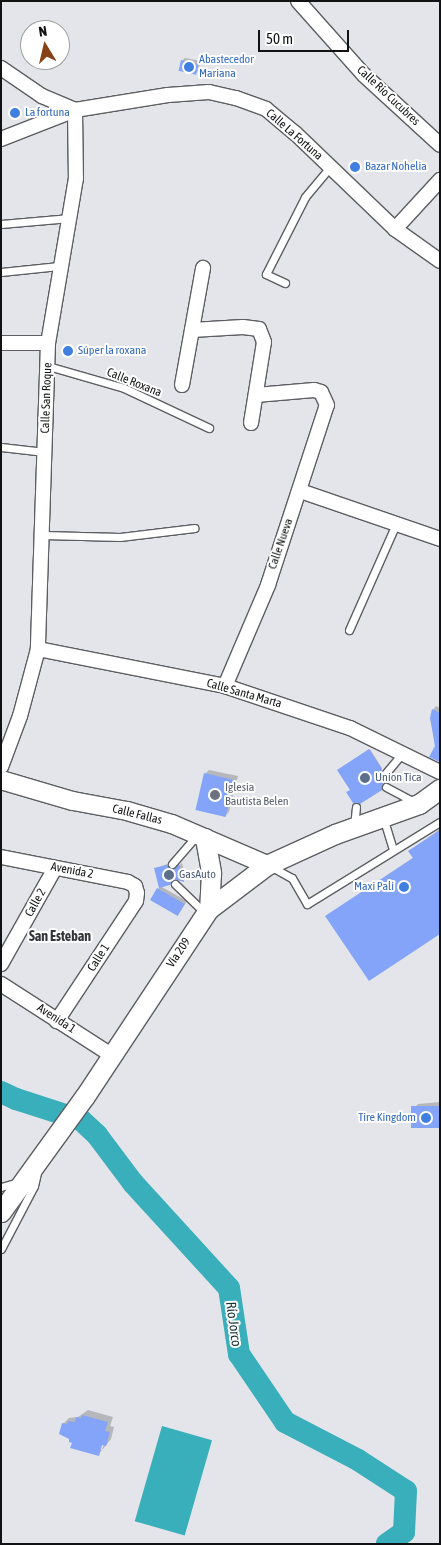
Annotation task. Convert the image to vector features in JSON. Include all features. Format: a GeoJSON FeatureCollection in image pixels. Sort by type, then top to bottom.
{"type":"FeatureCollection","features":[{"type":"Feature","properties":{"kind":"main road","name":"Vía 209"},"geometry":{"type":"LineString","coordinates":[[1,1212],[85,1096],[110,1055],[207,911],[267,865],[354,826],[418,804],[440,789]]}},
{"type":"Feature","properties":{"kind":"main road"},"geometry":{"type":"LineString","coordinates":[[201,836],[211,873],[207,911]]}},
{"type":"Feature","properties":{"kind":"street","name":"Calle Río Cucubres"},"geometry":{"type":"LineString","coordinates":[[298,1],[364,75],[440,145]]}},
{"type":"Feature","properties":{"kind":"street"},"geometry":{"type":"LineString","coordinates":[[1,68],[42,96],[75,110]]}},
{"type":"Feature","properties":{"kind":"street","name":"Calle La Fortuna"},"geometry":{"type":"LineString","coordinates":[[1,139],[75,110],[168,95],[209,92],[236,98],[266,109],[295,133],[395,229],[440,261]]}},
{"type":"Feature","properties":{"kind":"street","name":"Calle San Roque"},"geometry":{"type":"LineString","coordinates":[[1,768],[20,716],[38,649],[48,343],[59,266],[70,218],[76,178],[75,110]]}},
{"type":"Feature","properties":{"kind":"street"},"geometry":{"type":"LineString","coordinates":[[395,229],[440,180]]}},
{"type":"Feature","properties":{"kind":"street"},"geometry":{"type":"LineString","coordinates":[[182,385],[203,268]]}},
{"type":"Feature","properties":{"kind":"street"},"geometry":{"type":"LineString","coordinates":[[192,330],[243,327],[259,329],[264,342],[251,423]]}},
{"type":"Feature","properties":{"kind":"street"},"geometry":{"type":"LineString","coordinates":[[1,343],[48,343]]}},
{"type":"Feature","properties":{"kind":"street","name":"Calle Nueva"},"geometry":{"type":"LineString","coordinates":[[225,686],[268,585],[300,491],[326,405],[321,392],[314,390],[256,396]]}},
{"type":"Feature","properties":{"kind":"street"},"geometry":{"type":"LineString","coordinates":[[300,491],[440,539]]}},
{"type":"Feature","properties":{"kind":"street","name":"Calle Santa Marta"},"geometry":{"type":"LineString","coordinates":[[38,649],[225,686],[350,728],[440,772]]}},
{"type":"Feature","properties":{"kind":"street","name":"Calle Fallas"},"geometry":{"type":"LineString","coordinates":[[1,780],[73,801],[136,813],[172,824],[267,865]]}},
{"type":"Feature","properties":{"kind":"street","name":"Avenida 2"},"geometry":{"type":"LineString","coordinates":[[1,857],[128,882],[135,886],[137,893]]}},
{"type":"Feature","properties":{"kind":"street","name":"Calle 2"},"geometry":{"type":"LineString","coordinates":[[1,964],[55,868]]}},
{"type":"Feature","properties":{"kind":"street","name":"Calle 1"},"geometry":{"type":"LineString","coordinates":[[58,1021],[136,901],[137,893]]}},
{"type":"Feature","properties":{"kind":"street","name":"Avenida 1"},"geometry":{"type":"LineString","coordinates":[[1,984],[110,1055]]}},
{"type":"Feature","properties":{"kind":"lane"},"geometry":{"type":"LineString","coordinates":[[285,284],[266,274],[305,197],[330,167]]}},
{"type":"Feature","properties":{"kind":"lane"},"geometry":{"type":"LineString","coordinates":[[1,224],[70,218]]}},
{"type":"Feature","properties":{"kind":"lane"},"geometry":{"type":"LineString","coordinates":[[1,272],[59,266]]}},
{"type":"Feature","properties":{"kind":"lane","name":"Calle Roxana"},"geometry":{"type":"LineString","coordinates":[[48,366],[124,388],[209,428]]}},
{"type":"Feature","properties":{"kind":"lane"},"geometry":{"type":"LineString","coordinates":[[1,447],[45,452]]}},
{"type":"Feature","properties":{"kind":"lane"},"geometry":{"type":"LineString","coordinates":[[349,630],[396,524]]}},
{"type":"Feature","properties":{"kind":"lane"},"geometry":{"type":"LineString","coordinates":[[43,535],[120,537],[194,528]]}},
{"type":"Feature","properties":{"kind":"lane"},"geometry":{"type":"LineString","coordinates":[[385,774],[402,754]]}},
{"type":"Feature","properties":{"kind":"lane"},"geometry":{"type":"LineString","coordinates":[[386,787],[418,804]]}},
{"type":"Feature","properties":{"kind":"lane"},"geometry":{"type":"LineString","coordinates":[[354,826],[356,806]]}},
{"type":"Feature","properties":{"kind":"lane"},"geometry":{"type":"LineString","coordinates":[[383,817],[393,850]]}},
{"type":"Feature","properties":{"kind":"lane"},"geometry":{"type":"LineString","coordinates":[[267,865],[292,878],[307,904],[440,822]]}},
{"type":"Feature","properties":{"kind":"lane"},"geometry":{"type":"LineString","coordinates":[[172,864],[201,836]]}},
{"type":"Feature","properties":{"kind":"lane"},"geometry":{"type":"LineString","coordinates":[[175,884],[207,911]]}},
{"type":"Feature","properties":{"kind":"lane"},"geometry":{"type":"LineString","coordinates":[[1,1249],[34,1186],[44,1154]]}},
{"type":"Feature","properties":{"kind":"lane"},"geometry":{"type":"LineString","coordinates":[[1,1187],[25,1180]]}},
{"type":"Feature","properties":{"kind":"water"},"geometry":{"type":"Polygon","coordinates":[[[162,1426],[212,1440],[185,1535],[135,1521],[162,1426]]]}},
{"type":"Feature","properties":{"kind":"building","name":"Abastecedor Mariana"},"geometry":{"type":"Polygon","coordinates":[[[181,60],[199,64],[196,75],[179,71],[181,60]]]}},
{"type":"Feature","properties":{"kind":"building"},"geometry":{"type":"Polygon","coordinates":[[[432,709],[440,713],[440,762],[429,757],[435,746],[430,718],[432,709]]]}},
{"type":"Feature","properties":{"kind":"building","name":"Union Tica"},"geometry":{"type":"Polygon","coordinates":[[[369,749],[382,769],[380,776],[384,779],[388,778],[391,783],[383,783],[382,790],[360,804],[353,803],[346,792],[350,790],[337,770],[369,749]]]}},
{"type":"Feature","properties":{"kind":"building","name":"Iglesia Bautista Belen"},"geometry":{"type":"Polygon","coordinates":[[[204,773],[234,780],[226,817],[195,810],[204,773]]]}},
{"type":"Feature","properties":{"kind":"building","name":"Maxi Palí"},"geometry":{"type":"Polygon","coordinates":[[[440,830],[440,934],[369,981],[325,916],[413,858],[408,851],[440,830]]]}},
{"type":"Feature","properties":{"kind":"building","name":"GasAuto"},"geometry":{"type":"Polygon","coordinates":[[[179,864],[184,882],[174,879],[170,885],[159,888],[154,868],[167,865],[173,869],[179,864]]]}},
{"type":"Feature","properties":{"kind":"building"},"geometry":{"type":"Polygon","coordinates":[[[157,888],[185,904],[178,916],[150,900],[157,888]]]}},
{"type":"Feature","properties":{"kind":"building","name":"Tire Kingdom"},"geometry":{"type":"Polygon","coordinates":[[[411,1106],[440,1106],[440,1128],[411,1128],[411,1106]]]}},
{"type":"Feature","properties":{"kind":"building"},"geometry":{"type":"Polygon","coordinates":[[[82,1415],[108,1422],[105,1431],[110,1432],[106,1446],[102,1445],[99,1456],[70,1448],[72,1443],[69,1442],[69,1439],[59,1434],[62,1423],[67,1424],[68,1421],[75,1422],[76,1417],[81,1418],[82,1415]]]}},
{"type":"Feature","properties":{"kind":"waterway","name":"Río Jorco"},"geometry":{"type":"LineString","coordinates":[[1,1092],[16,1099],[81,1120],[97,1135],[133,1183],[229,1288],[239,1354],[285,1422],[358,1460],[406,1491],[404,1532],[387,1544]]}},
{"type":"Feature","properties":{"kind":"place","name":"Abastecedor Mariana"},"geometry":{"type":"Point","coordinates":[189,67]}},
{"type":"Feature","properties":{"kind":"place","name":"La fortuna"},"geometry":{"type":"Point","coordinates":[15,113]}},
{"type":"Feature","properties":{"kind":"place","name":"Bazar Nohelia"},"geometry":{"type":"Point","coordinates":[355,167]}},
{"type":"Feature","properties":{"kind":"place","name":"Súper la roxana"},"geometry":{"type":"Point","coordinates":[68,351]}},
{"type":"Feature","properties":{"kind":"place","name":"Union Tica"},"geometry":{"type":"Point","coordinates":[365,778]}},
{"type":"Feature","properties":{"kind":"place","name":"Iglesia Bautista Belen"},"geometry":{"type":"Point","coordinates":[215,795]}},
{"type":"Feature","properties":{"kind":"place","name":"GasAuto"},"geometry":{"type":"Point","coordinates":[169,875]}},
{"type":"Feature","properties":{"kind":"place","name":"Maxi Palí"},"geometry":{"type":"Point","coordinates":[404,887]}},
{"type":"Feature","properties":{"kind":"place","name":"Tire Kingdom"},"geometry":{"type":"Point","coordinates":[426,1118]}},
{"type":"Feature","properties":{"kind":"district","name":"San Esteban"},"geometry":{"type":"Point","coordinates":[60,936]}}]}
